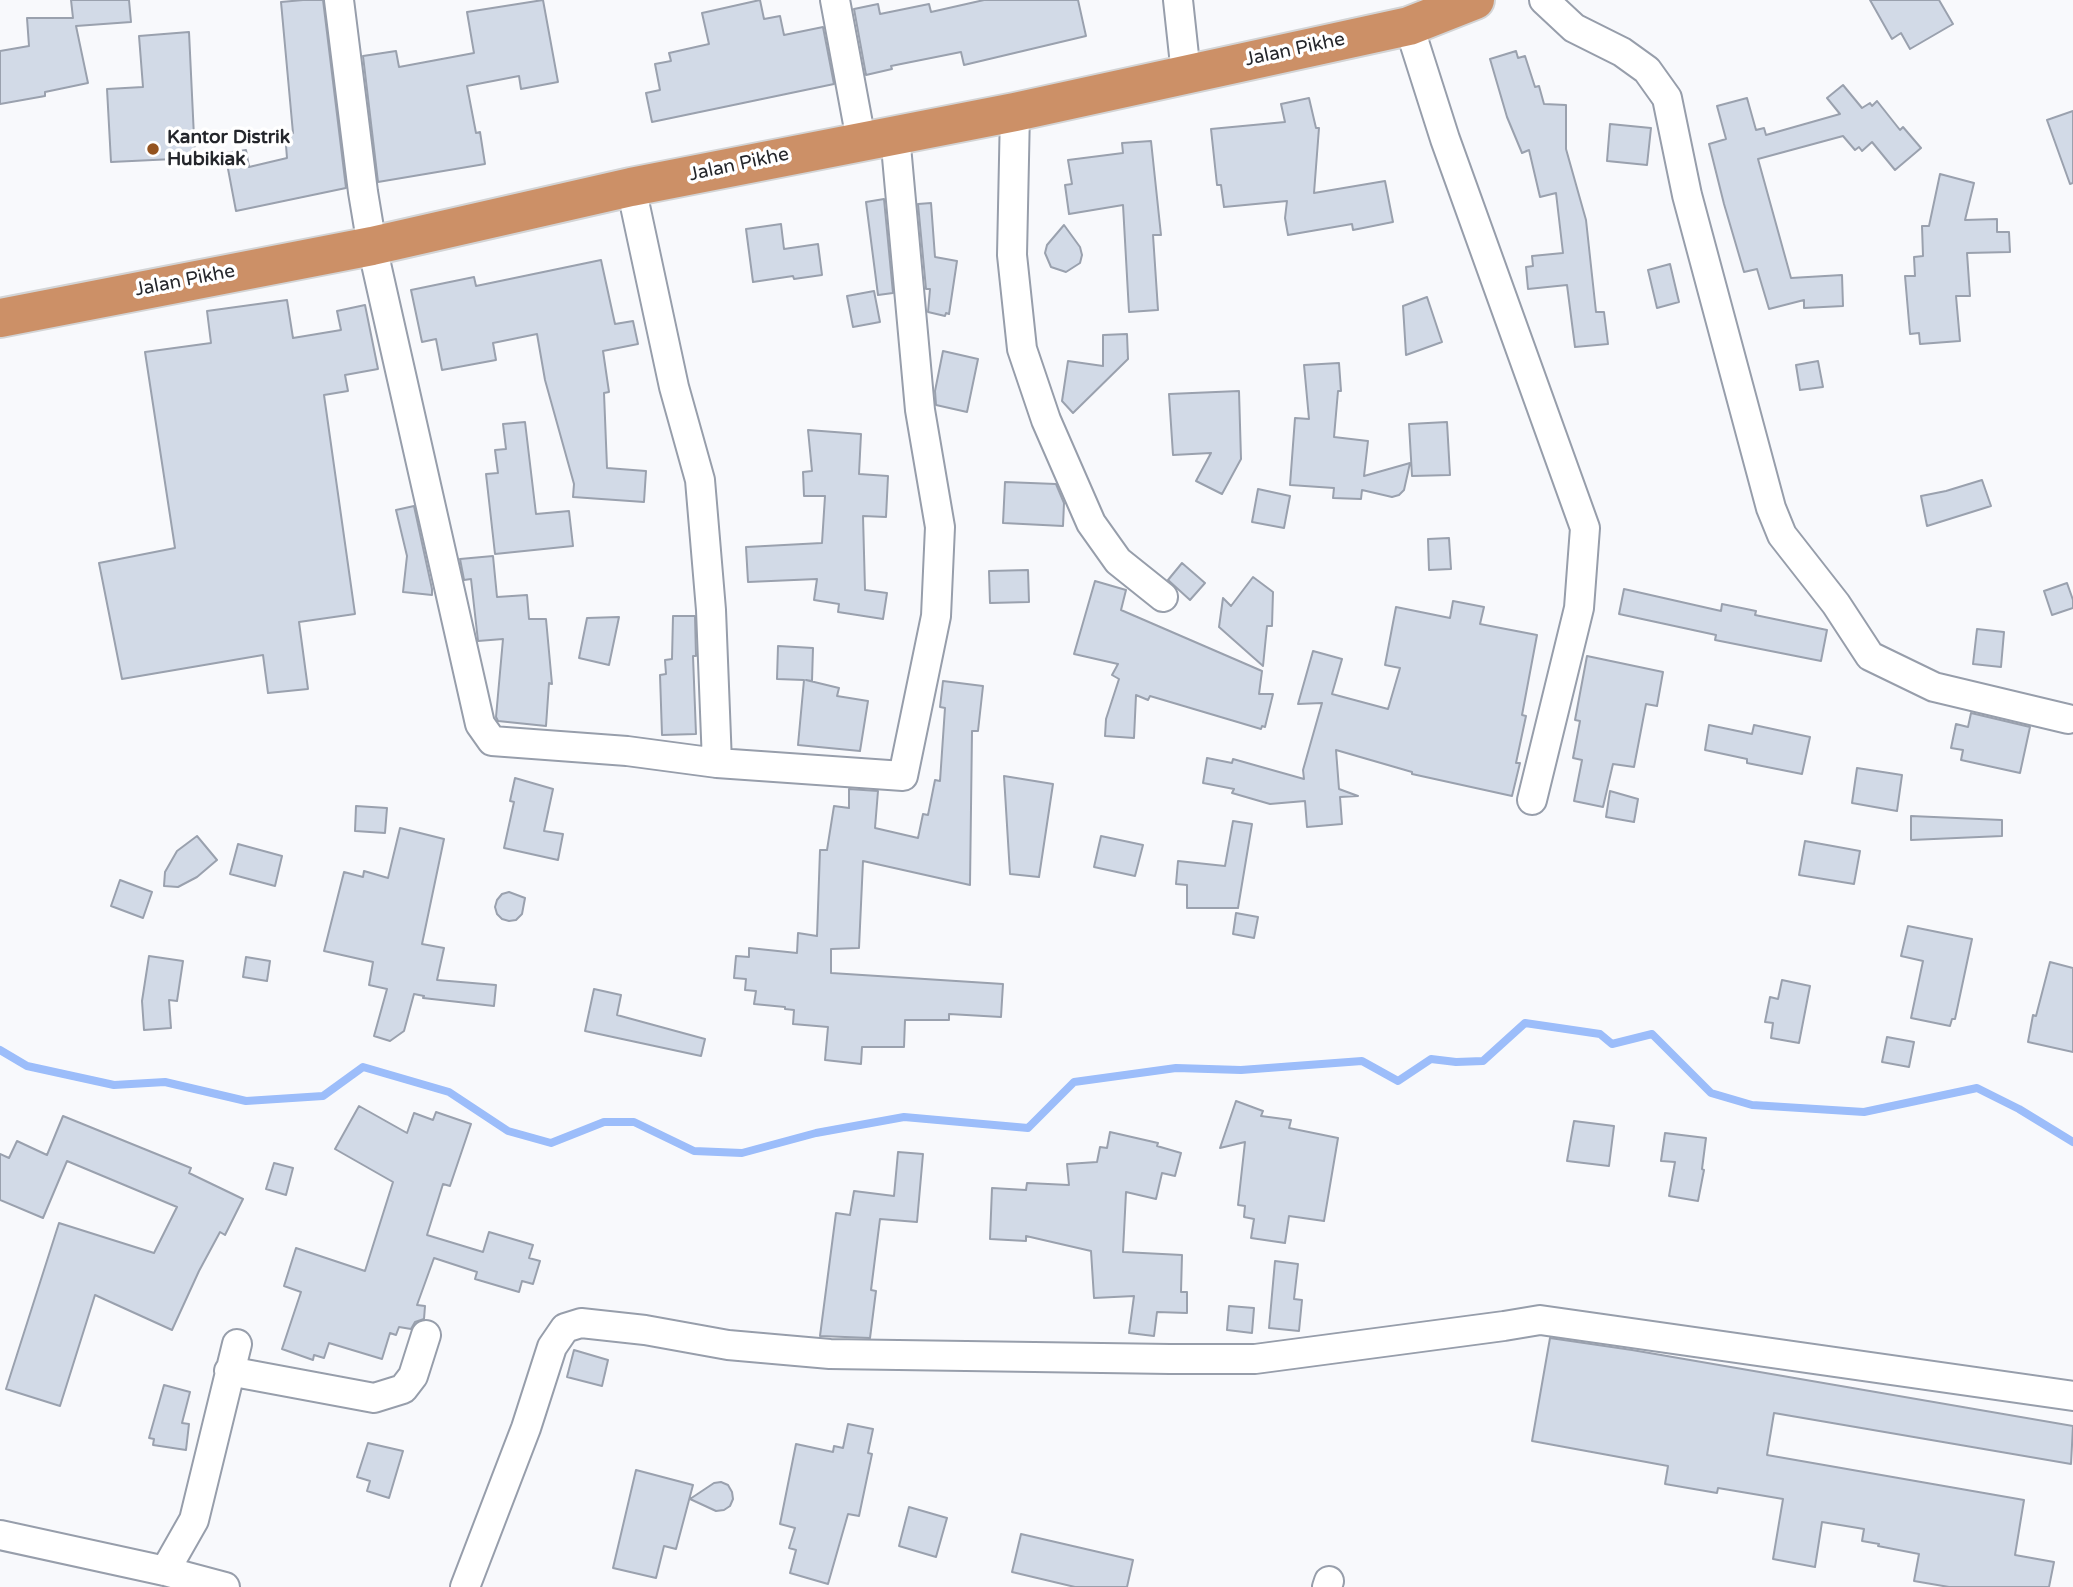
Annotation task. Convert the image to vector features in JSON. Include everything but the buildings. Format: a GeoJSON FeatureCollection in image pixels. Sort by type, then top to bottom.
{"type":"FeatureCollection","features":[{"type":"Feature","properties":{"kind":"highway","name":"Jalan Pikhe"},"geometry":{"type":"LineString","coordinates":[[0,318],[372,246],[631,187],[1015,111],[1409,26],[1475,0]]}},
{"type":"Feature","properties":{"kind":"street"},"geometry":{"type":"LineString","coordinates":[[339,0],[372,246],[480,724],[486,733],[492,740],[626,751],[717,763],[903,776],[936,616],[940,527],[878,138],[835,0]]}},
{"type":"Feature","properties":{"kind":"street"},"geometry":{"type":"LineString","coordinates":[[1178,0],[1186,74]]}},
{"type":"Feature","properties":{"kind":"street"},"geometry":{"type":"LineString","coordinates":[[1544,0],[1574,28],[1622,52],[1647,70],[1667,98],[1687,195],[1771,508],[1782,536],[1836,604],[1870,656],[1934,687],[2068,719]]}},
{"type":"Feature","properties":{"kind":"street"},"geometry":{"type":"LineString","coordinates":[[1409,26],[1445,139],[1585,528],[1579,608],[1532,800]]}},
{"type":"Feature","properties":{"kind":"street"},"geometry":{"type":"LineString","coordinates":[[1015,111],[1012,255],[1022,349],[1046,420],[1091,523],[1118,561],[1163,597]]}},
{"type":"Feature","properties":{"kind":"street"},"geometry":{"type":"LineString","coordinates":[[631,187],[674,387],[700,480],[711,610],[717,763]]}},
{"type":"Feature","properties":{"kind":"street"},"geometry":{"type":"LineString","coordinates":[[465,1587],[526,1427],[552,1347],[565,1328],[581,1324],[645,1330],[728,1345],[830,1354],[1255,1359],[1539,1320],[2073,1396]]}},
{"type":"Feature","properties":{"kind":"street"},"geometry":{"type":"LineString","coordinates":[[229,1371],[374,1398],[403,1389],[413,1376],[426,1335]]}},
{"type":"Feature","properties":{"kind":"street"},"geometry":{"type":"LineString","coordinates":[[165,1571],[194,1520],[237,1344]]}},
{"type":"Feature","properties":{"kind":"street"},"geometry":{"type":"LineString","coordinates":[[0,1535],[225,1587]]}},
{"type":"Feature","properties":{"kind":"waterway"},"geometry":{"type":"LineString","coordinates":[[0,1050],[27,1066],[114,1085],[165,1082],[246,1101],[323,1096],[363,1067],[449,1092],[508,1131],[551,1143],[604,1122],[634,1122],[694,1151],[742,1153],[816,1133],[904,1117],[1028,1128],[1074,1082],[1176,1068],[1241,1070],[1362,1061],[1398,1081],[1431,1059],[1483,1061],[1525,1023],[1600,1034],[1612,1044],[1652,1034],[1711,1093],[1752,1105],[1864,1112],[1977,1088],[2019,1109],[2073,1142]]}},
{"type":"Feature","properties":{"kind":"place","name":"Kantor Distrik Hubikiak"},"geometry":{"type":"Point","coordinates":[153,149]}}]}
